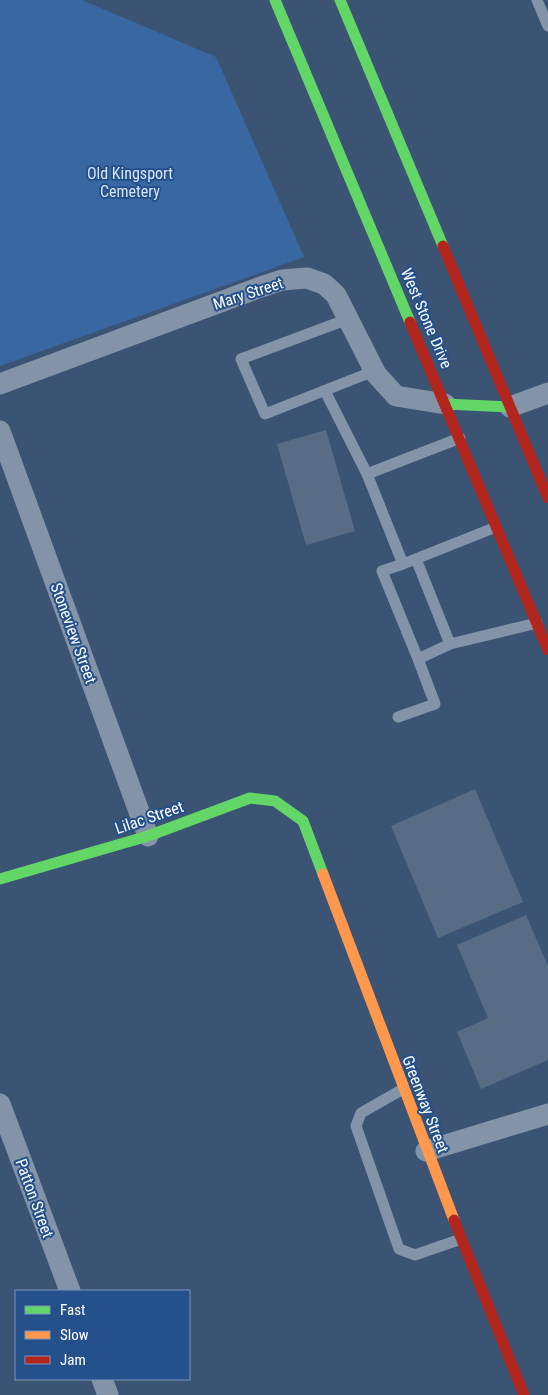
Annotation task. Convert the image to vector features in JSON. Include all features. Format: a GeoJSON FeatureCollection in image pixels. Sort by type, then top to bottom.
{"type":"FeatureCollection","features":[{"type":"Feature","properties":{"kind":"main road","name":"West Stone Drive"},"geometry":{"type":"LineString","coordinates":[[275,0],[548,650]]}},
{"type":"Feature","properties":{"kind":"main road"},"geometry":{"type":"LineString","coordinates":[[340,0],[548,498]]}},
{"type":"Feature","properties":{"kind":"main road"},"geometry":{"type":"LineString","coordinates":[[445,404],[510,407]]}},
{"type":"Feature","properties":{"kind":"main road","name":"Lilac Street"},"geometry":{"type":"LineString","coordinates":[[0,879],[148,836],[250,798],[275,801],[303,821]]}},
{"type":"Feature","properties":{"kind":"main road","name":"Greenway Street"},"geometry":{"type":"LineString","coordinates":[[303,821],[426,1151],[524,1395]]}},
{"type":"Feature","properties":{"kind":"street","name":"Mary Street"},"geometry":{"type":"LineString","coordinates":[[0,384],[282,280],[307,278],[324,284],[336,295],[374,371],[396,396],[445,404]]}},
{"type":"Feature","properties":{"kind":"street"},"geometry":{"type":"LineString","coordinates":[[510,407],[548,393]]}},
{"type":"Feature","properties":{"kind":"street","name":"Stoneview Street"},"geometry":{"type":"LineString","coordinates":[[0,431],[148,836]]}},
{"type":"Feature","properties":{"kind":"street","name":"Patton Street"},"geometry":{"type":"LineString","coordinates":[[0,1104],[70,1290]]}},
{"type":"Feature","properties":{"kind":"street"},"geometry":{"type":"LineString","coordinates":[[426,1151],[548,1114]]}},
{"type":"Feature","properties":{"kind":"street"},"geometry":{"type":"LineString","coordinates":[[102,1380],[108,1395]]}},
{"type":"Feature","properties":{"kind":"lane"},"geometry":{"type":"LineString","coordinates":[[537,0],[548,26]]}},
{"type":"Feature","properties":{"kind":"lane"},"geometry":{"type":"LineString","coordinates":[[348,319],[241,358],[264,414],[374,371]]}},
{"type":"Feature","properties":{"kind":"lane"},"geometry":{"type":"LineString","coordinates":[[325,391],[367,474],[403,564]]}},
{"type":"Feature","properties":{"kind":"lane"},"geometry":{"type":"LineString","coordinates":[[367,474],[460,438]]}},
{"type":"Feature","properties":{"kind":"lane"},"geometry":{"type":"LineString","coordinates":[[398,717],[435,704],[382,572],[497,527]]}},
{"type":"Feature","properties":{"kind":"lane"},"geometry":{"type":"LineString","coordinates":[[416,559],[450,644]]}},
{"type":"Feature","properties":{"kind":"lane"},"geometry":{"type":"LineString","coordinates":[[418,659],[450,644],[537,623]]}},
{"type":"Feature","properties":{"kind":"lane"},"geometry":{"type":"LineString","coordinates":[[403,1089],[361,1113],[356,1126],[399,1249],[415,1255],[461,1239]]}},
{"type":"Feature","properties":{"kind":"green space","name":"Old Kingsport Cemetery"},"geometry":{"type":"Polygon","coordinates":[[[0,0],[82,0],[216,57],[304,257],[0,366],[0,0]]]}},
{"type":"Feature","properties":{"kind":"building"},"geometry":{"type":"Polygon","coordinates":[[[326,430],[355,531],[306,545],[277,444],[326,430]]]}},
{"type":"Feature","properties":{"kind":"building"},"geometry":{"type":"Polygon","coordinates":[[[475,789],[523,902],[438,938],[391,826],[475,789]]]}},
{"type":"Feature","properties":{"kind":"building"},"geometry":{"type":"Polygon","coordinates":[[[526,915],[548,966],[548,1060],[481,1089],[457,1032],[488,1018],[457,945],[526,915]]]}},
{"type":"Feature","properties":{"kind":"traffic: fast"},"geometry":{"type":"LineString","coordinates":[[275,0],[410,322]]}},
{"type":"Feature","properties":{"kind":"traffic: fast"},"geometry":{"type":"LineString","coordinates":[[340,0],[443,246]]}},
{"type":"Feature","properties":{"kind":"traffic: fast"},"geometry":{"type":"LineString","coordinates":[[445,404],[510,407]]}},
{"type":"Feature","properties":{"kind":"traffic: fast"},"geometry":{"type":"LineString","coordinates":[[0,879],[148,836],[250,798],[275,801],[303,821],[323,874]]}},
{"type":"Feature","properties":{"kind":"traffic: slow"},"geometry":{"type":"LineString","coordinates":[[323,874],[454,1220]]}},
{"type":"Feature","properties":{"kind":"traffic: jam"},"geometry":{"type":"LineString","coordinates":[[443,246],[548,498]]}},
{"type":"Feature","properties":{"kind":"traffic: jam"},"geometry":{"type":"LineString","coordinates":[[410,322],[548,650]]}},
{"type":"Feature","properties":{"kind":"traffic: jam"},"geometry":{"type":"LineString","coordinates":[[454,1220],[524,1395]]}}]}
